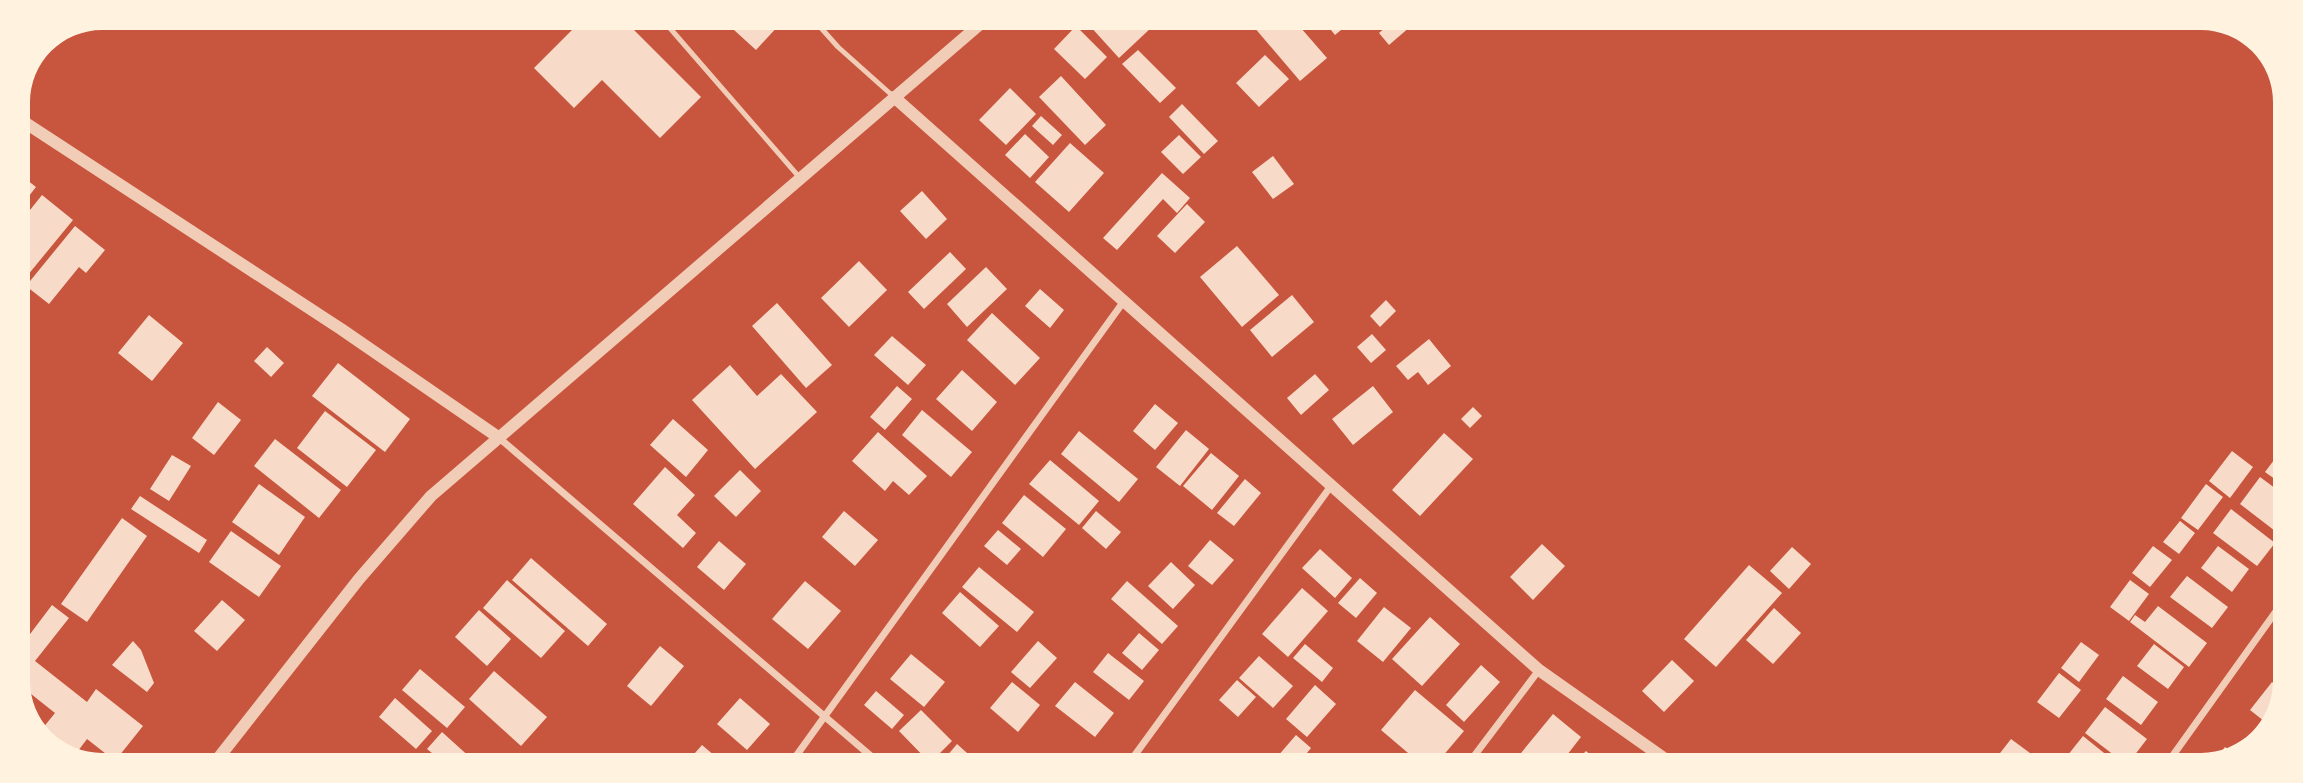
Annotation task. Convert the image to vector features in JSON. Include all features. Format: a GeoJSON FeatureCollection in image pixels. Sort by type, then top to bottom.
{"type":"FeatureCollection","features":[{"type":"Feature","properties":{"kind":"street"},"geometry":{"type":"LineString","coordinates":[[222,753],[368,569],[431,496],[973,30]]}},
{"type":"Feature","properties":{"kind":"street"},"geometry":{"type":"LineString","coordinates":[[894,97],[1539,670],[1656,753]]}},
{"type":"Feature","properties":{"kind":"street"},"geometry":{"type":"LineString","coordinates":[[30,126],[341,329],[498,437],[867,753]]}},
{"type":"Feature","properties":{"kind":"street"},"geometry":{"type":"LineString","coordinates":[[798,753],[1124,301]]}},
{"type":"Feature","properties":{"kind":"street"},"geometry":{"type":"LineString","coordinates":[[1136,753],[1331,485]]}},
{"type":"Feature","properties":{"kind":"street"},"geometry":{"type":"LineString","coordinates":[[2175,753],[2273,616]]}},
{"type":"Feature","properties":{"kind":"street"},"geometry":{"type":"LineString","coordinates":[[1476,753],[1539,670]]}},
{"type":"Feature","properties":{"kind":"lane"},"geometry":{"type":"LineString","coordinates":[[672,30],[800,178]]}},
{"type":"Feature","properties":{"kind":"lane"},"geometry":{"type":"LineString","coordinates":[[823,30],[894,97]]}},
{"type":"Feature","properties":{"kind":"building"},"geometry":{"type":"Polygon","coordinates":[[[572,30],[634,30],[701,97],[660,138],[602,80],[574,108],[534,68],[572,30]]]}},
{"type":"Feature","properties":{"kind":"building"},"geometry":{"type":"Polygon","coordinates":[[[734,30],[774,30],[756,50],[734,30]]]}},
{"type":"Feature","properties":{"kind":"building"},"geometry":{"type":"Polygon","coordinates":[[[1072,30],[1080,30],[1107,57],[1085,79],[1054,49],[1072,30]]]}},
{"type":"Feature","properties":{"kind":"building"},"geometry":{"type":"Polygon","coordinates":[[[1094,30],[1149,30],[1119,58],[1094,30]]]}},
{"type":"Feature","properties":{"kind":"building"},"geometry":{"type":"Polygon","coordinates":[[[1257,30],[1303,30],[1327,58],[1300,81],[1257,30]]]}},
{"type":"Feature","properties":{"kind":"building"},"geometry":{"type":"Polygon","coordinates":[[[1382,30],[1406,30],[1389,45],[1379,33],[1382,30]]]}},
{"type":"Feature","properties":{"kind":"building"},"geometry":{"type":"Polygon","coordinates":[[[1138,50],[1176,88],[1160,103],[1122,64],[1138,50]]]}},
{"type":"Feature","properties":{"kind":"building"},"geometry":{"type":"Polygon","coordinates":[[[1265,55],[1289,79],[1259,107],[1236,83],[1265,55]]]}},
{"type":"Feature","properties":{"kind":"building"},"geometry":{"type":"Polygon","coordinates":[[[1061,76],[1106,125],[1085,145],[1039,97],[1061,76]]]}},
{"type":"Feature","properties":{"kind":"building"},"geometry":{"type":"Polygon","coordinates":[[[1010,88],[1036,114],[1006,145],[979,120],[1010,88]]]}},
{"type":"Feature","properties":{"kind":"building"},"geometry":{"type":"Polygon","coordinates":[[[1182,104],[1218,141],[1204,154],[1169,117],[1182,104]]]}},
{"type":"Feature","properties":{"kind":"building"},"geometry":{"type":"Polygon","coordinates":[[[1041,116],[1062,135],[1053,145],[1032,126],[1041,116]]]}},
{"type":"Feature","properties":{"kind":"building"},"geometry":{"type":"Polygon","coordinates":[[[1025,134],[1049,157],[1030,178],[1005,155],[1025,134]]]}},
{"type":"Feature","properties":{"kind":"building"},"geometry":{"type":"Polygon","coordinates":[[[1179,135],[1201,157],[1183,174],[1161,152],[1179,135]]]}},
{"type":"Feature","properties":{"kind":"building"},"geometry":{"type":"Polygon","coordinates":[[[1070,143],[1104,173],[1069,212],[1035,182],[1070,143]]]}},
{"type":"Feature","properties":{"kind":"building"},"geometry":{"type":"Polygon","coordinates":[[[1273,156],[1294,184],[1273,199],[1252,172],[1273,156]]]}},
{"type":"Feature","properties":{"kind":"building"},"geometry":{"type":"Polygon","coordinates":[[[1162,173],[1190,198],[1177,213],[1163,199],[1117,250],[1103,238],[1162,173]]]}},
{"type":"Feature","properties":{"kind":"building"},"geometry":{"type":"Polygon","coordinates":[[[30,182],[36,187],[30,195],[30,182]]]}},
{"type":"Feature","properties":{"kind":"building"},"geometry":{"type":"Polygon","coordinates":[[[922,191],[947,219],[926,239],[900,211],[922,191]]]}},
{"type":"Feature","properties":{"kind":"building"},"geometry":{"type":"Polygon","coordinates":[[[42,195],[73,220],[30,272],[30,210],[42,195]]]}},
{"type":"Feature","properties":{"kind":"building"},"geometry":{"type":"Polygon","coordinates":[[[1187,204],[1205,222],[1175,253],[1157,236],[1187,204]]]}},
{"type":"Feature","properties":{"kind":"building"},"geometry":{"type":"Polygon","coordinates":[[[75,226],[105,250],[86,273],[79,267],[49,304],[30,289],[30,281],[75,226]]]}},
{"type":"Feature","properties":{"kind":"building"},"geometry":{"type":"Polygon","coordinates":[[[1237,246],[1279,295],[1242,327],[1200,277],[1237,246]]]}},
{"type":"Feature","properties":{"kind":"building"},"geometry":{"type":"Polygon","coordinates":[[[950,252],[966,269],[924,309],[908,292],[950,252]]]}},
{"type":"Feature","properties":{"kind":"building"},"geometry":{"type":"Polygon","coordinates":[[[859,261],[887,290],[849,327],[821,298],[859,261]]]}},
{"type":"Feature","properties":{"kind":"building"},"geometry":{"type":"Polygon","coordinates":[[[986,267],[1007,289],[967,327],[947,304],[986,267]]]}},
{"type":"Feature","properties":{"kind":"building"},"geometry":{"type":"Polygon","coordinates":[[[1040,289],[1064,310],[1050,328],[1025,306],[1040,289]]]}},
{"type":"Feature","properties":{"kind":"building"},"geometry":{"type":"Polygon","coordinates":[[[1292,295],[1314,322],[1272,357],[1250,330],[1292,295]]]}},
{"type":"Feature","properties":{"kind":"building"},"geometry":{"type":"Polygon","coordinates":[[[1386,300],[1396,311],[1380,327],[1370,316],[1386,300]]]}},
{"type":"Feature","properties":{"kind":"building"},"geometry":{"type":"Polygon","coordinates":[[[777,303],[832,365],[806,388],[752,326],[777,303]]]}},
{"type":"Feature","properties":{"kind":"building"},"geometry":{"type":"Polygon","coordinates":[[[992,313],[1040,358],[1015,385],[967,340],[992,313]]]}},
{"type":"Feature","properties":{"kind":"building"},"geometry":{"type":"Polygon","coordinates":[[[149,315],[183,343],[152,381],[118,353],[149,315]]]}},
{"type":"Feature","properties":{"kind":"building"},"geometry":{"type":"Polygon","coordinates":[[[1372,334],[1386,350],[1371,363],[1357,347],[1372,334]]]}},
{"type":"Feature","properties":{"kind":"building"},"geometry":{"type":"Polygon","coordinates":[[[892,336],[926,365],[908,385],[874,355],[892,336]]]}},
{"type":"Feature","properties":{"kind":"building"},"geometry":{"type":"Polygon","coordinates":[[[1429,339],[1451,366],[1428,385],[1418,372],[1408,380],[1396,366],[1429,339]]]}},
{"type":"Feature","properties":{"kind":"building"},"geometry":{"type":"Polygon","coordinates":[[[267,347],[284,363],[271,377],[254,361],[267,347]]]}},
{"type":"Feature","properties":{"kind":"building"},"geometry":{"type":"Polygon","coordinates":[[[338,363],[410,419],[385,452],[312,396],[338,363]]]}},
{"type":"Feature","properties":{"kind":"building"},"geometry":{"type":"Polygon","coordinates":[[[730,365],[757,396],[781,374],[817,412],[755,469],[692,400],[730,365]]]}},
{"type":"Feature","properties":{"kind":"building"},"geometry":{"type":"Polygon","coordinates":[[[962,370],[997,402],[972,431],[936,399],[962,370]]]}},
{"type":"Feature","properties":{"kind":"building"},"geometry":{"type":"Polygon","coordinates":[[[1315,374],[1329,390],[1301,415],[1287,398],[1315,374]]]}},
{"type":"Feature","properties":{"kind":"building"},"geometry":{"type":"Polygon","coordinates":[[[897,386],[912,399],[885,430],[870,417],[897,386]]]}},
{"type":"Feature","properties":{"kind":"building"},"geometry":{"type":"Polygon","coordinates":[[[1373,386],[1393,412],[1353,445],[1332,419],[1373,386]]]}},
{"type":"Feature","properties":{"kind":"building"},"geometry":{"type":"Polygon","coordinates":[[[218,402],[241,420],[214,455],[192,438],[218,402]]]}},
{"type":"Feature","properties":{"kind":"building"},"geometry":{"type":"Polygon","coordinates":[[[1155,404],[1178,423],[1155,450],[1133,431],[1155,404]]]}},
{"type":"Feature","properties":{"kind":"building"},"geometry":{"type":"Polygon","coordinates":[[[1473,407],[1482,416],[1470,428],[1461,419],[1473,407]]]}},
{"type":"Feature","properties":{"kind":"building"},"geometry":{"type":"Polygon","coordinates":[[[922,410],[972,452],[951,477],[902,435],[922,410]]]}},
{"type":"Feature","properties":{"kind":"building"},"geometry":{"type":"Polygon","coordinates":[[[325,411],[376,450],[347,487],[297,448],[325,411]]]}},
{"type":"Feature","properties":{"kind":"building"},"geometry":{"type":"Polygon","coordinates":[[[673,419],[708,450],[686,477],[650,445],[673,419]]]}},
{"type":"Feature","properties":{"kind":"building"},"geometry":{"type":"Polygon","coordinates":[[[1186,430],[1209,449],[1180,486],[1156,467],[1186,430]]]}},
{"type":"Feature","properties":{"kind":"building"},"geometry":{"type":"Polygon","coordinates":[[[1079,431],[1138,479],[1119,502],[1061,454],[1079,431]]]}},
{"type":"Feature","properties":{"kind":"building"},"geometry":{"type":"Polygon","coordinates":[[[878,432],[927,476],[909,495],[893,481],[885,491],[852,461],[878,432]]]}},
{"type":"Feature","properties":{"kind":"building"},"geometry":{"type":"Polygon","coordinates":[[[1444,433],[1473,459],[1420,516],[1392,490],[1444,433]]]}},
{"type":"Feature","properties":{"kind":"building"},"geometry":{"type":"Polygon","coordinates":[[[275,439],[341,490],[319,518],[254,466],[275,439]]]}},
{"type":"Feature","properties":{"kind":"building"},"geometry":{"type":"Polygon","coordinates":[[[2232,451],[2253,467],[2230,498],[2209,481],[2232,451]]]}},
{"type":"Feature","properties":{"kind":"building"},"geometry":{"type":"Polygon","coordinates":[[[1211,453],[1239,476],[1212,510],[1183,486],[1211,453]]]}},
{"type":"Feature","properties":{"kind":"building"},"geometry":{"type":"Polygon","coordinates":[[[172,455],[191,466],[169,501],[150,489],[172,455]]]}},
{"type":"Feature","properties":{"kind":"building"},"geometry":{"type":"Polygon","coordinates":[[[1050,460],[1099,501],[1079,525],[1029,484],[1050,460]]]}},
{"type":"Feature","properties":{"kind":"building"},"geometry":{"type":"Polygon","coordinates":[[[2273,461],[2273,478],[2265,472],[2273,461]]]}},
{"type":"Feature","properties":{"kind":"building"},"geometry":{"type":"Polygon","coordinates":[[[665,467],[695,495],[677,515],[696,533],[683,548],[633,504],[665,467]]]}},
{"type":"Feature","properties":{"kind":"building"},"geometry":{"type":"Polygon","coordinates":[[[740,470],[761,491],[736,517],[714,496],[740,470]]]}},
{"type":"Feature","properties":{"kind":"building"},"geometry":{"type":"Polygon","coordinates":[[[2260,477],[2273,487],[2273,529],[2240,504],[2260,477]]]}},
{"type":"Feature","properties":{"kind":"building"},"geometry":{"type":"Polygon","coordinates":[[[1245,479],[1261,493],[1234,526],[1217,513],[1245,479]]]}},
{"type":"Feature","properties":{"kind":"building"},"geometry":{"type":"Polygon","coordinates":[[[259,484],[305,517],[279,555],[232,522],[259,484]]]}},
{"type":"Feature","properties":{"kind":"building"},"geometry":{"type":"Polygon","coordinates":[[[2206,484],[2223,497],[2198,530],[2181,518],[2206,484]]]}},
{"type":"Feature","properties":{"kind":"building"},"geometry":{"type":"Polygon","coordinates":[[[1024,495],[1066,529],[1043,557],[1002,523],[1024,495]]]}},
{"type":"Feature","properties":{"kind":"building"},"geometry":{"type":"Polygon","coordinates":[[[140,496],[207,540],[199,553],[131,509],[140,496]]]}},
{"type":"Feature","properties":{"kind":"building"},"geometry":{"type":"Polygon","coordinates":[[[2231,509],[2273,541],[2273,546],[2257,566],[2213,533],[2231,509]]]}},
{"type":"Feature","properties":{"kind":"building"},"geometry":{"type":"Polygon","coordinates":[[[844,511],[878,540],[855,566],[822,537],[844,511]]]}},
{"type":"Feature","properties":{"kind":"building"},"geometry":{"type":"Polygon","coordinates":[[[1096,511],[1121,532],[1106,549],[1082,528],[1096,511]]]}},
{"type":"Feature","properties":{"kind":"building"},"geometry":{"type":"Polygon","coordinates":[[[122,518],[147,536],[87,622],[61,604],[122,518]]]}},
{"type":"Feature","properties":{"kind":"building"},"geometry":{"type":"Polygon","coordinates":[[[2180,521],[2195,533],[2179,554],[2163,542],[2180,521]]]}},
{"type":"Feature","properties":{"kind":"building"},"geometry":{"type":"Polygon","coordinates":[[[998,530],[1021,549],[1007,565],[984,546],[998,530]]]}},
{"type":"Feature","properties":{"kind":"building"},"geometry":{"type":"Polygon","coordinates":[[[231,531],[281,566],[259,597],[209,562],[231,531]]]}},
{"type":"Feature","properties":{"kind":"building"},"geometry":{"type":"Polygon","coordinates":[[[1210,540],[1234,560],[1212,585],[1188,566],[1210,540]]]}},
{"type":"Feature","properties":{"kind":"building"},"geometry":{"type":"Polygon","coordinates":[[[719,541],[746,564],[724,590],[697,567],[719,541]]]}},
{"type":"Feature","properties":{"kind":"building"},"geometry":{"type":"Polygon","coordinates":[[[1542,544],[1565,566],[1533,600],[1510,577],[1542,544]]]}},
{"type":"Feature","properties":{"kind":"building"},"geometry":{"type":"Polygon","coordinates":[[[2153,546],[2172,560],[2150,587],[2132,573],[2153,546]]]}},
{"type":"Feature","properties":{"kind":"building"},"geometry":{"type":"Polygon","coordinates":[[[2218,546],[2249,569],[2232,592],[2201,568],[2218,546]]]}},
{"type":"Feature","properties":{"kind":"building"},"geometry":{"type":"Polygon","coordinates":[[[1792,547],[1811,564],[1789,589],[1770,571],[1792,547]]]}},
{"type":"Feature","properties":{"kind":"building"},"geometry":{"type":"Polygon","coordinates":[[[1320,549],[1352,578],[1335,598],[1302,568],[1320,549]]]}},
{"type":"Feature","properties":{"kind":"building"},"geometry":{"type":"Polygon","coordinates":[[[531,558],[607,624],[588,646],[512,580],[531,558]]]}},
{"type":"Feature","properties":{"kind":"building"},"geometry":{"type":"Polygon","coordinates":[[[1171,562],[1195,585],[1173,609],[1148,586],[1171,562]]]}},
{"type":"Feature","properties":{"kind":"building"},"geometry":{"type":"Polygon","coordinates":[[[1749,565],[1782,593],[1716,667],[1684,639],[1749,565]]]}},
{"type":"Feature","properties":{"kind":"building"},"geometry":{"type":"Polygon","coordinates":[[[979,567],[1034,612],[1017,632],[962,587],[979,567]]]}},
{"type":"Feature","properties":{"kind":"building"},"geometry":{"type":"Polygon","coordinates":[[[2187,576],[2228,607],[2212,628],[2170,597],[2187,576]]]}},
{"type":"Feature","properties":{"kind":"building"},"geometry":{"type":"Polygon","coordinates":[[[1360,578],[1377,593],[1356,618],[1338,603],[1360,578]]]}},
{"type":"Feature","properties":{"kind":"building"},"geometry":{"type":"Polygon","coordinates":[[[507,580],[565,631],[541,658],[483,608],[507,580]]]}},
{"type":"Feature","properties":{"kind":"building"},"geometry":{"type":"Polygon","coordinates":[[[2130,580],[2149,594],[2129,621],[2110,607],[2130,580]]]}},
{"type":"Feature","properties":{"kind":"building"},"geometry":{"type":"Polygon","coordinates":[[[805,581],[841,611],[808,649],[772,619],[805,581]]]}},
{"type":"Feature","properties":{"kind":"building"},"geometry":{"type":"Polygon","coordinates":[[[1127,581],[1178,626],[1162,644],[1111,599],[1127,581]]]}},
{"type":"Feature","properties":{"kind":"building"},"geometry":{"type":"Polygon","coordinates":[[[1302,588],[1328,611],[1288,657],[1262,634],[1302,588]]]}},
{"type":"Feature","properties":{"kind":"building"},"geometry":{"type":"Polygon","coordinates":[[[960,592],[999,626],[980,647],[942,613],[960,592]]]}},
{"type":"Feature","properties":{"kind":"building"},"geometry":{"type":"Polygon","coordinates":[[[222,600],[245,620],[217,651],[194,631],[222,600]]]}},
{"type":"Feature","properties":{"kind":"building"},"geometry":{"type":"Polygon","coordinates":[[[52,605],[69,618],[35,661],[87,702],[96,689],[143,726],[121,753],[105,753],[87,739],[79,749],[70,746],[45,725],[55,713],[31,694],[30,634],[52,605]]]}},
{"type":"Feature","properties":{"kind":"building"},"geometry":{"type":"Polygon","coordinates":[[[2158,606],[2207,643],[2189,667],[2130,622],[2135,615],[2145,622],[2158,606]]]}},
{"type":"Feature","properties":{"kind":"building"},"geometry":{"type":"Polygon","coordinates":[[[1384,607],[1411,628],[1383,662],[1357,641],[1384,607]]]}},
{"type":"Feature","properties":{"kind":"building"},"geometry":{"type":"Polygon","coordinates":[[[1774,608],[1801,633],[1773,664],[1746,640],[1774,608]]]}},
{"type":"Feature","properties":{"kind":"building"},"geometry":{"type":"Polygon","coordinates":[[[479,610],[511,639],[487,666],[455,637],[479,610]]]}},
{"type":"Feature","properties":{"kind":"building"},"geometry":{"type":"Polygon","coordinates":[[[1430,617],[1460,644],[1422,686],[1392,659],[1430,617]]]}},
{"type":"Feature","properties":{"kind":"building"},"geometry":{"type":"Polygon","coordinates":[[[1139,633],[1159,650],[1142,670],[1122,653],[1139,633]]]}},
{"type":"Feature","properties":{"kind":"building"},"geometry":{"type":"Polygon","coordinates":[[[133,641],[141,650],[154,683],[147,692],[112,665],[133,641]]]}},
{"type":"Feature","properties":{"kind":"building"},"geometry":{"type":"Polygon","coordinates":[[[1038,641],[1057,658],[1030,688],[1011,672],[1038,641]]]}},
{"type":"Feature","properties":{"kind":"building"},"geometry":{"type":"Polygon","coordinates":[[[2081,642],[2099,655],[2079,682],[2061,668],[2081,642]]]}},
{"type":"Feature","properties":{"kind":"building"},"geometry":{"type":"Polygon","coordinates":[[[1305,644],[1333,668],[1322,682],[1293,658],[1305,644]]]}},
{"type":"Feature","properties":{"kind":"building"},"geometry":{"type":"Polygon","coordinates":[[[2154,644],[2184,667],[2168,689],[2137,666],[2154,644]]]}},
{"type":"Feature","properties":{"kind":"building"},"geometry":{"type":"Polygon","coordinates":[[[660,646],[684,666],[651,706],[627,686],[660,646]]]}},
{"type":"Feature","properties":{"kind":"building"},"geometry":{"type":"Polygon","coordinates":[[[1108,653],[1144,681],[1129,700],[1093,672],[1108,653]]]}},
{"type":"Feature","properties":{"kind":"building"},"geometry":{"type":"Polygon","coordinates":[[[911,654],[945,682],[924,707],[890,679],[911,654]]]}},
{"type":"Feature","properties":{"kind":"building"},"geometry":{"type":"Polygon","coordinates":[[[1259,656],[1293,686],[1273,708],[1239,678],[1259,656]]]}},
{"type":"Feature","properties":{"kind":"building"},"geometry":{"type":"Polygon","coordinates":[[[1672,660],[1694,681],[1664,712],[1642,691],[1672,660]]]}},
{"type":"Feature","properties":{"kind":"building"},"geometry":{"type":"Polygon","coordinates":[[[1481,665],[1500,682],[1464,722],[1446,705],[1481,665]]]}},
{"type":"Feature","properties":{"kind":"building"},"geometry":{"type":"Polygon","coordinates":[[[420,669],[465,707],[447,728],[402,690],[420,669]]]}},
{"type":"Feature","properties":{"kind":"building"},"geometry":{"type":"Polygon","coordinates":[[[494,671],[547,717],[521,746],[469,699],[494,671]]]}},
{"type":"Feature","properties":{"kind":"building"},"geometry":{"type":"Polygon","coordinates":[[[2059,673],[2081,690],[2059,718],[2037,702],[2059,673]]]}},
{"type":"Feature","properties":{"kind":"building"},"geometry":{"type":"Polygon","coordinates":[[[2123,676],[2158,702],[2141,725],[2106,699],[2123,676]]]}},
{"type":"Feature","properties":{"kind":"building"},"geometry":{"type":"Polygon","coordinates":[[[1237,680],[1256,697],[1238,717],[1219,700],[1237,680]]]}},
{"type":"Feature","properties":{"kind":"building"},"geometry":{"type":"Polygon","coordinates":[[[1012,682],[1040,705],[1018,732],[990,708],[1012,682]]]}},
{"type":"Feature","properties":{"kind":"building"},"geometry":{"type":"Polygon","coordinates":[[[1075,682],[1114,713],[1095,737],[1055,706],[1075,682]]]}},
{"type":"Feature","properties":{"kind":"building"},"geometry":{"type":"Polygon","coordinates":[[[2272,682],[2273,690],[2262,719],[2250,710],[2272,682]]]}},
{"type":"Feature","properties":{"kind":"building"},"geometry":{"type":"Polygon","coordinates":[[[1315,685],[1336,704],[1307,737],[1286,719],[1315,685]]]}},
{"type":"Feature","properties":{"kind":"building"},"geometry":{"type":"Polygon","coordinates":[[[1415,690],[1464,731],[1445,753],[1408,753],[1381,730],[1415,690]]]}},
{"type":"Feature","properties":{"kind":"building"},"geometry":{"type":"Polygon","coordinates":[[[876,691],[904,715],[892,729],[864,705],[876,691]]]}},
{"type":"Feature","properties":{"kind":"building"},"geometry":{"type":"Polygon","coordinates":[[[395,698],[432,731],[416,749],[379,717],[395,698]]]}},
{"type":"Feature","properties":{"kind":"building"},"geometry":{"type":"Polygon","coordinates":[[[740,698],[770,724],[747,750],[717,724],[740,698]]]}},
{"type":"Feature","properties":{"kind":"building"},"geometry":{"type":"Polygon","coordinates":[[[2105,707],[2147,739],[2136,753],[2111,753],[2085,733],[2105,707]]]}},
{"type":"Feature","properties":{"kind":"building"},"geometry":{"type":"Polygon","coordinates":[[[921,710],[952,741],[940,753],[920,753],[899,731],[921,710]]]}},
{"type":"Feature","properties":{"kind":"building"},"geometry":{"type":"Polygon","coordinates":[[[1553,714],[1581,737],[1569,753],[1521,753],[1553,714]]]}},
{"type":"Feature","properties":{"kind":"building"},"geometry":{"type":"Polygon","coordinates":[[[442,732],[465,753],[432,753],[427,749],[442,732]]]}},
{"type":"Feature","properties":{"kind":"building"},"geometry":{"type":"Polygon","coordinates":[[[1296,735],[1311,748],[1307,753],[1280,753],[1296,735]]]}},
{"type":"Feature","properties":{"kind":"building"},"geometry":{"type":"Polygon","coordinates":[[[2083,736],[2104,753],[2070,753],[2083,736]]]}},
{"type":"Feature","properties":{"kind":"building"},"geometry":{"type":"Polygon","coordinates":[[[2011,739],[2030,753],[2000,753],[2011,739]]]}},
{"type":"Feature","properties":{"kind":"building"},"geometry":{"type":"Polygon","coordinates":[[[957,744],[967,753],[949,753],[957,744]]]}},
{"type":"Feature","properties":{"kind":"building"},"geometry":{"type":"Polygon","coordinates":[[[702,745],[711,753],[695,753],[702,745]]]}}]}
